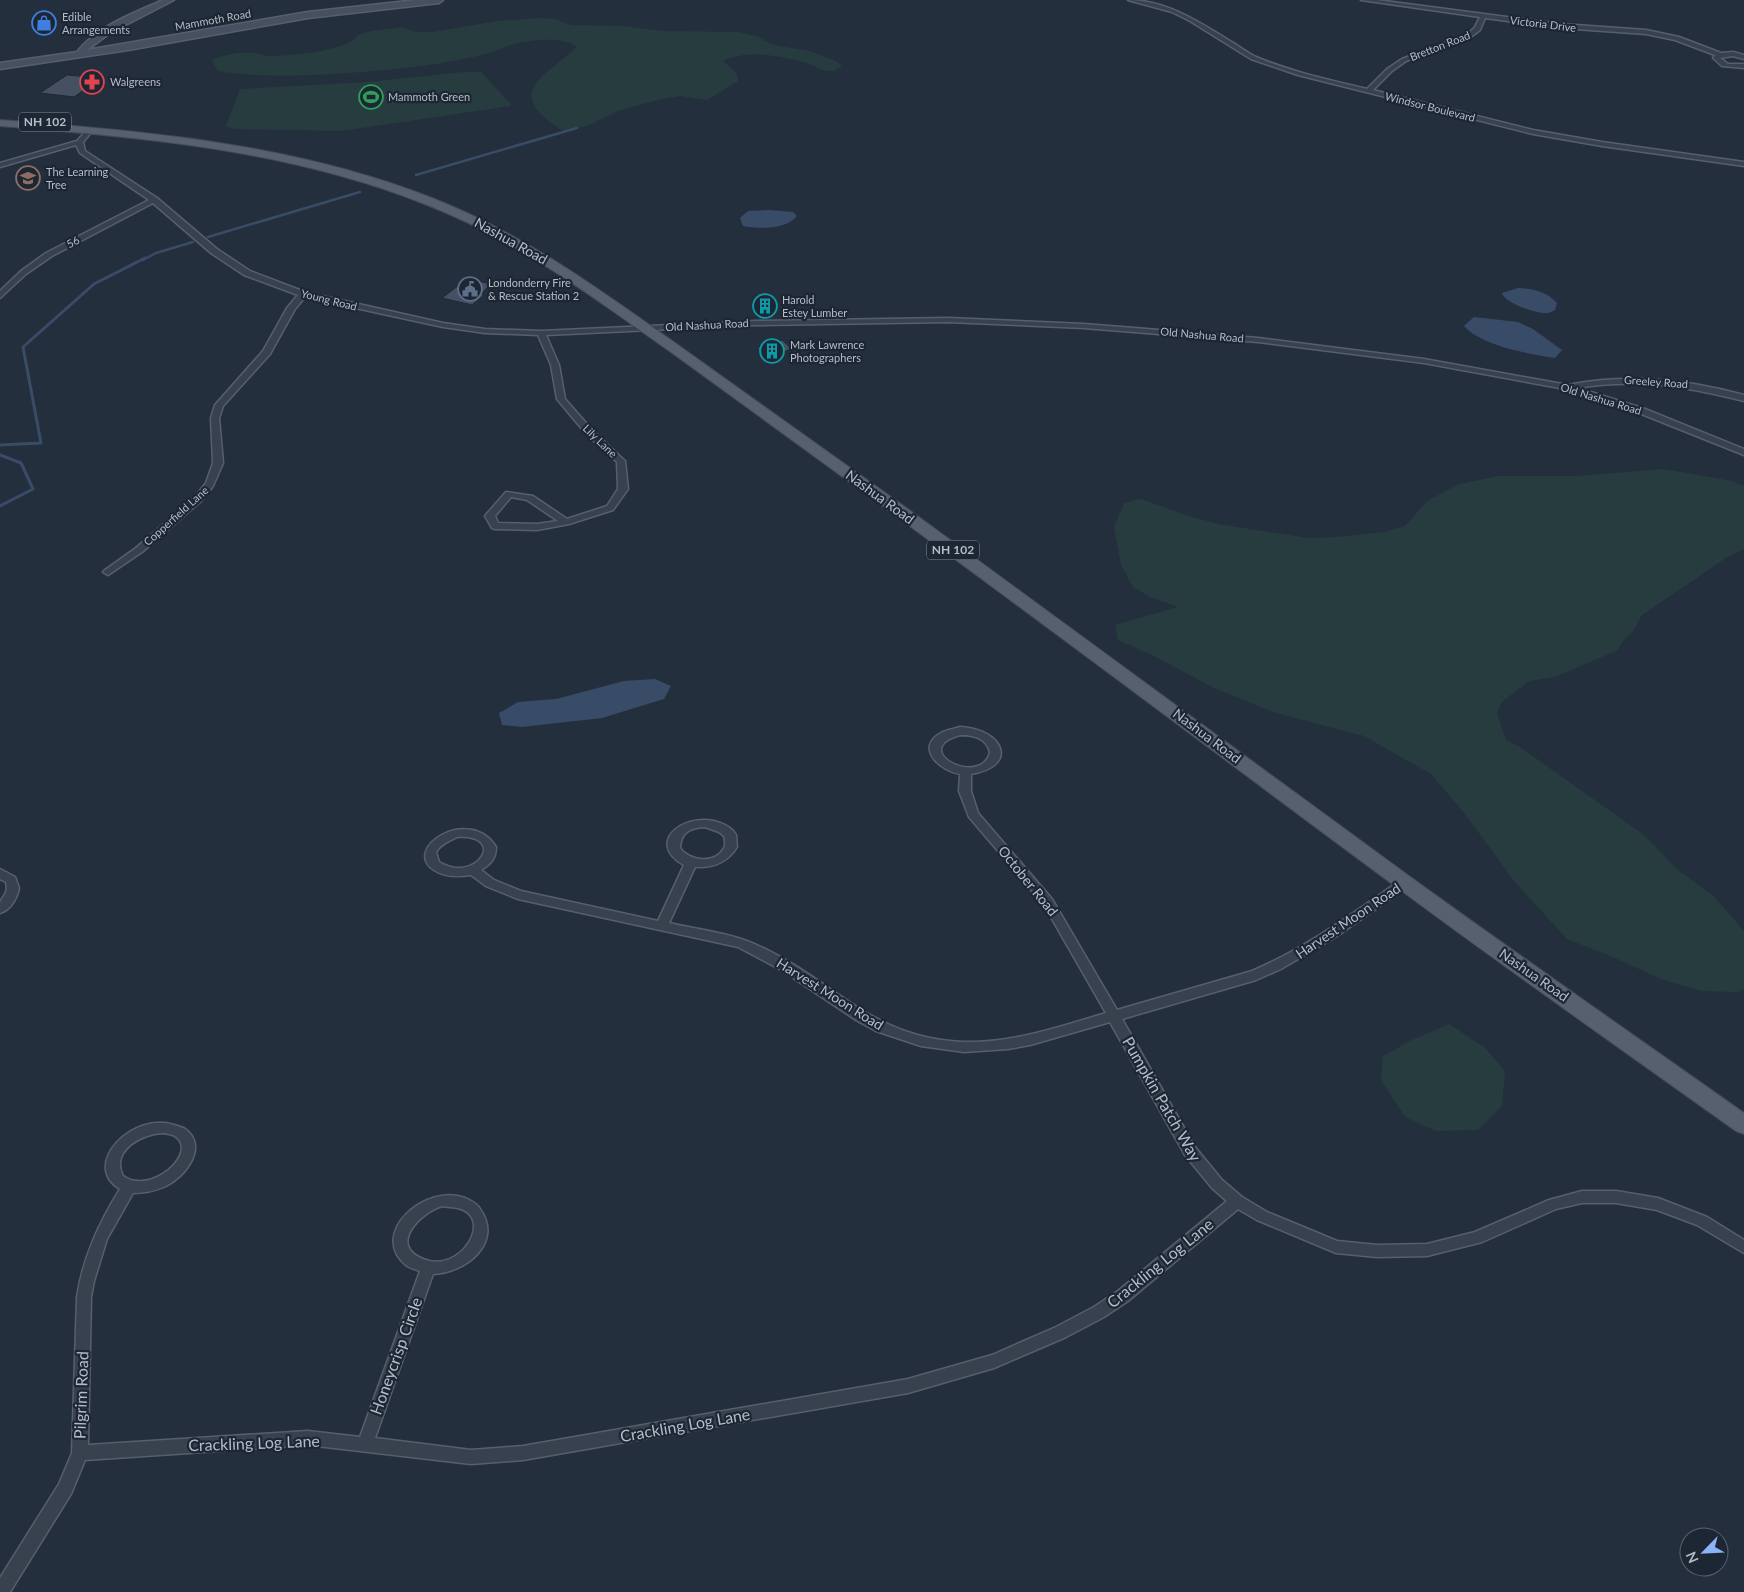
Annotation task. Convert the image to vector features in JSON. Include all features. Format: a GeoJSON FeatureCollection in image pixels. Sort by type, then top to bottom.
{"type":"FeatureCollection","features":[{"type":"Feature","properties":{"kind":"main road"},"geometry":{"type":"LineString","coordinates":[[80,54],[86,45],[100,36],[170,0]]}},
{"type":"Feature","properties":{"kind":"main road","name":"Mammoth Road"},"geometry":{"type":"LineString","coordinates":[[0,66],[308,15],[439,0]]}},
{"type":"Feature","properties":{"kind":"main road","name":"Mammoth Road"},"geometry":{"type":"LineString","coordinates":[[0,71],[80,54]]}},
{"type":"Feature","properties":{"kind":"main road","name":"Nashua Road"},"geometry":{"type":"LineString","coordinates":[[0,117],[80,127],[90,130]]}},
{"type":"Feature","properties":{"kind":"main road","name":"Nashua Road"},"geometry":{"type":"LineString","coordinates":[[0,123],[90,130],[206,144],[265,154],[358,177],[406,193],[474,220],[526,247],[579,281],[1037,610],[1405,883],[1744,1124]]}},
{"type":"Feature","properties":{"kind":"street","name":"Windsor Boulevard"},"geometry":{"type":"LineString","coordinates":[[1131,0],[1174,11],[1192,20],[1236,49],[1260,61],[1299,74],[1562,138],[1744,164]]}},
{"type":"Feature","properties":{"kind":"street","name":"Victoria Drive"},"geometry":{"type":"LineString","coordinates":[[1364,0],[1575,28],[1652,32],[1677,38],[1720,55],[1733,54],[1744,57]]}},
{"type":"Feature","properties":{"kind":"street","name":"Bretton Road"},"geometry":{"type":"LineString","coordinates":[[1369,91],[1391,68],[1402,60],[1460,40],[1474,32],[1480,26],[1483,16]]}},
{"type":"Feature","properties":{"kind":"street","name":"Victoria Drive"},"geometry":{"type":"LineString","coordinates":[[1720,55],[1716,59],[1722,64],[1744,66]]}},
{"type":"Feature","properties":{"kind":"street"},"geometry":{"type":"LineString","coordinates":[[0,165],[79,142],[90,130]]}},
{"type":"Feature","properties":{"kind":"street","name":"Young Road"},"geometry":{"type":"LineString","coordinates":[[79,142],[82,152],[154,200],[234,266],[261,279],[303,294],[393,315],[464,328],[541,333],[645,328]]}},
{"type":"Feature","properties":{"kind":"street","name":"56"},"geometry":{"type":"LineString","coordinates":[[0,296],[12,281],[35,262],[154,200]]}},
{"type":"Feature","properties":{"kind":"street","name":"Copperfield Lane"},"geometry":{"type":"LineString","coordinates":[[108,572],[139,550],[198,499],[210,484],[218,463],[215,418],[219,405],[267,352],[291,308],[303,294]]}},
{"type":"Feature","properties":{"kind":"street","name":"Old Nashua Road"},"geometry":{"type":"LineString","coordinates":[[645,328],[881,320],[993,322],[1084,326],[1258,340],[1473,368],[1567,387],[1654,415],[1744,452]]}},
{"type":"Feature","properties":{"kind":"street","name":"Lily Lane"},"geometry":{"type":"LineString","coordinates":[[541,333],[554,365],[561,399],[590,433],[621,461],[623,489],[610,508],[566,522],[537,527],[495,526],[490,516],[508,494],[530,498],[566,522]]}},
{"type":"Feature","properties":{"kind":"street","name":"Greeley Road"},"geometry":{"type":"LineString","coordinates":[[1567,387],[1609,380],[1651,380],[1688,384],[1744,398]]}},
{"type":"Feature","properties":{"kind":"street"},"geometry":{"type":"LineString","coordinates":[[954,732],[973,732],[983,735],[993,744],[995,752],[990,763],[982,768],[966,771],[947,767],[938,760],[934,752],[935,747],[943,736],[954,732]]}},
{"type":"Feature","properties":{"kind":"street","name":"October Road"},"geometry":{"type":"LineString","coordinates":[[966,771],[965,791],[973,814],[1048,902],[1115,1016]]}},
{"type":"Feature","properties":{"kind":"street"},"geometry":{"type":"LineString","coordinates":[[698,824],[715,824],[724,828],[730,835],[731,847],[722,858],[704,864],[691,862],[680,857],[674,849],[677,835],[685,828],[698,824]]}},
{"type":"Feature","properties":{"kind":"street"},"geometry":{"type":"LineString","coordinates":[[470,832],[480,835],[488,841],[490,852],[486,861],[473,870],[459,874],[440,870],[433,863],[431,854],[433,849],[440,841],[452,834],[470,832]]}},
{"type":"Feature","properties":{"kind":"street"},"geometry":{"type":"LineString","coordinates":[[662,924],[691,862]]}},
{"type":"Feature","properties":{"kind":"street","name":"Harvest Moon Road"},"geometry":{"type":"LineString","coordinates":[[473,870],[490,883],[518,895],[662,924],[723,938],[757,949],[872,1023],[901,1036],[933,1044],[965,1047],[1014,1044],[1234,982],[1275,967],[1324,940],[1405,883]]}},
{"type":"Feature","properties":{"kind":"street"},"geometry":{"type":"LineString","coordinates":[[0,873],[11,880],[14,889],[10,899],[0,909]]}},
{"type":"Feature","properties":{"kind":"street","name":"Pumpkin Patch Way"},"geometry":{"type":"LineString","coordinates":[[1115,1016],[1190,1151],[1217,1184],[1262,1216],[1336,1247],[1377,1251],[1427,1250],[1477,1238],[1554,1204],[1590,1197],[1616,1197],[1658,1204],[1702,1220],[1744,1246]]}},
{"type":"Feature","properties":{"kind":"street"},"geometry":{"type":"LineString","coordinates":[[148,1128],[171,1128],[182,1134],[189,1150],[181,1168],[168,1179],[153,1186],[130,1187],[118,1180],[112,1170],[113,1158],[121,1145],[133,1135],[148,1128]]}},
{"type":"Feature","properties":{"kind":"street","name":"Pilgrim Road"},"geometry":{"type":"LineString","coordinates":[[1,1592],[65,1489],[80,1453],[84,1298],[87,1278],[99,1239],[130,1187]]}},
{"type":"Feature","properties":{"kind":"street"},"geometry":{"type":"LineString","coordinates":[[441,1200],[456,1201],[470,1207],[478,1217],[481,1230],[473,1251],[452,1265],[444,1268],[428,1268],[413,1264],[401,1248],[401,1234],[407,1221],[425,1205],[441,1200]]}},
{"type":"Feature","properties":{"kind":"street","name":"Crackling Log Lane"},"geometry":{"type":"LineString","coordinates":[[80,1453],[298,1439],[365,1444],[471,1457],[523,1453],[899,1388],[937,1379],[994,1361],[1061,1332],[1099,1312],[1123,1296],[1237,1200]]}},
{"type":"Feature","properties":{"kind":"street","name":"Honeycrisp Circle"},"geometry":{"type":"LineString","coordinates":[[365,1444],[428,1268]]}},
{"type":"Feature","properties":{"kind":"green space"},"geometry":{"type":"Polygon","coordinates":[[[540,18],[555,19],[571,25],[623,26],[663,31],[738,32],[756,36],[773,45],[810,51],[836,61],[842,66],[829,71],[807,63],[776,56],[743,55],[733,57],[723,61],[737,74],[738,81],[707,100],[680,96],[658,100],[618,111],[587,126],[563,131],[545,118],[535,106],[532,96],[534,87],[541,78],[577,47],[563,41],[529,41],[475,57],[439,64],[331,74],[250,75],[218,71],[213,64],[213,59],[239,53],[271,56],[319,51],[344,45],[358,35],[371,31],[402,27],[416,32],[433,32],[497,21],[540,18]]]}},
{"type":"Feature","properties":{"kind":"green space","name":"Mammoth Green"},"geometry":{"type":"Polygon","coordinates":[[[463,72],[481,72],[511,104],[510,106],[342,131],[235,129],[226,126],[240,89],[368,82],[463,72]]]}},
{"type":"Feature","properties":{"kind":"green space"},"geometry":{"type":"Polygon","coordinates":[[[1664,469],[1732,481],[1744,486],[1744,549],[1726,558],[1642,615],[1633,631],[1623,641],[1618,650],[1555,677],[1529,681],[1502,702],[1497,713],[1506,740],[1520,747],[1644,835],[1678,870],[1714,896],[1744,931],[1744,989],[1739,992],[1701,991],[1661,979],[1567,939],[1514,881],[1465,814],[1431,774],[1364,736],[1276,713],[1214,688],[1152,655],[1118,640],[1115,625],[1178,607],[1150,597],[1133,587],[1121,565],[1114,527],[1124,503],[1141,499],[1218,524],[1308,538],[1336,537],[1384,532],[1405,526],[1427,501],[1460,484],[1498,476],[1575,476],[1664,469]]]}},
{"type":"Feature","properties":{"kind":"green space"},"geometry":{"type":"Polygon","coordinates":[[[1449,1024],[1485,1048],[1505,1071],[1502,1106],[1478,1130],[1436,1131],[1405,1117],[1381,1080],[1383,1056],[1412,1040],[1449,1024]]]}},
{"type":"Feature","properties":{"kind":"water"},"geometry":{"type":"Polygon","coordinates":[[[748,211],[793,212],[797,216],[792,221],[779,226],[756,228],[743,226],[740,218],[748,211]]]}},
{"type":"Feature","properties":{"kind":"water"},"geometry":{"type":"Polygon","coordinates":[[[1518,288],[1544,293],[1557,303],[1555,310],[1542,313],[1529,310],[1514,304],[1504,297],[1502,293],[1518,288]]]}},
{"type":"Feature","properties":{"kind":"water"},"geometry":{"type":"Polygon","coordinates":[[[1474,317],[1518,322],[1533,329],[1562,350],[1555,358],[1494,344],[1472,333],[1464,326],[1474,317]]]}},
{"type":"Feature","properties":{"kind":"water"},"geometry":{"type":"Polygon","coordinates":[[[655,679],[671,686],[664,699],[602,718],[522,727],[502,725],[499,713],[518,702],[556,699],[624,681],[655,679]]]}},
{"type":"Feature","properties":{"kind":"building","name":"Walgreens"},"geometry":{"type":"Polygon","coordinates":[[[67,75],[101,78],[74,97],[40,93],[67,75]]]}},
{"type":"Feature","properties":{"kind":"building","name":"Londonderry Fire & Rescue Station 2"},"geometry":{"type":"Polygon","coordinates":[[[467,279],[492,284],[480,294],[484,295],[472,305],[442,298],[467,279]]]}},
{"type":"Feature","properties":{"kind":"building","name":"Mark Lawrence Photographers"},"geometry":{"type":"Polygon","coordinates":[[[775,340],[777,342],[782,340],[792,349],[767,357],[757,348],[775,340]]]}},
{"type":"Feature","properties":{"kind":"waterway"},"geometry":{"type":"LineString","coordinates":[[416,175],[577,128]]}},
{"type":"Feature","properties":{"kind":"waterway"},"geometry":{"type":"LineString","coordinates":[[208,237],[360,192]]}},
{"type":"Feature","properties":{"kind":"waterway"},"geometry":{"type":"LineString","coordinates":[[143,260],[156,253],[193,242]]}},
{"type":"Feature","properties":{"kind":"waterway"},"geometry":{"type":"LineString","coordinates":[[0,445],[41,443],[23,347],[94,284],[145,258]]}},
{"type":"Feature","properties":{"kind":"waterway"},"geometry":{"type":"LineString","coordinates":[[0,455],[21,463],[33,489],[0,506]]}},
{"type":"Feature","properties":{"kind":"place","name":"Edible Arrangements"},"geometry":{"type":"Point","coordinates":[44,23]}},
{"type":"Feature","properties":{"kind":"place","name":"Walgreens"},"geometry":{"type":"Point","coordinates":[92,82]}},
{"type":"Feature","properties":{"kind":"place","name":"Mammoth Green"},"geometry":{"type":"Point","coordinates":[371,97]}},
{"type":"Feature","properties":{"kind":"place","name":"The Learning Tree"},"geometry":{"type":"Point","coordinates":[28,178]}},
{"type":"Feature","properties":{"kind":"place","name":"Londonderry Fire & Rescue Station 2"},"geometry":{"type":"Point","coordinates":[470,289]}},
{"type":"Feature","properties":{"kind":"place","name":"Harold Estey Lumber"},"geometry":{"type":"Point","coordinates":[765,306]}},
{"type":"Feature","properties":{"kind":"place","name":"Mark Lawrence Photographers"},"geometry":{"type":"Point","coordinates":[772,351]}}]}
